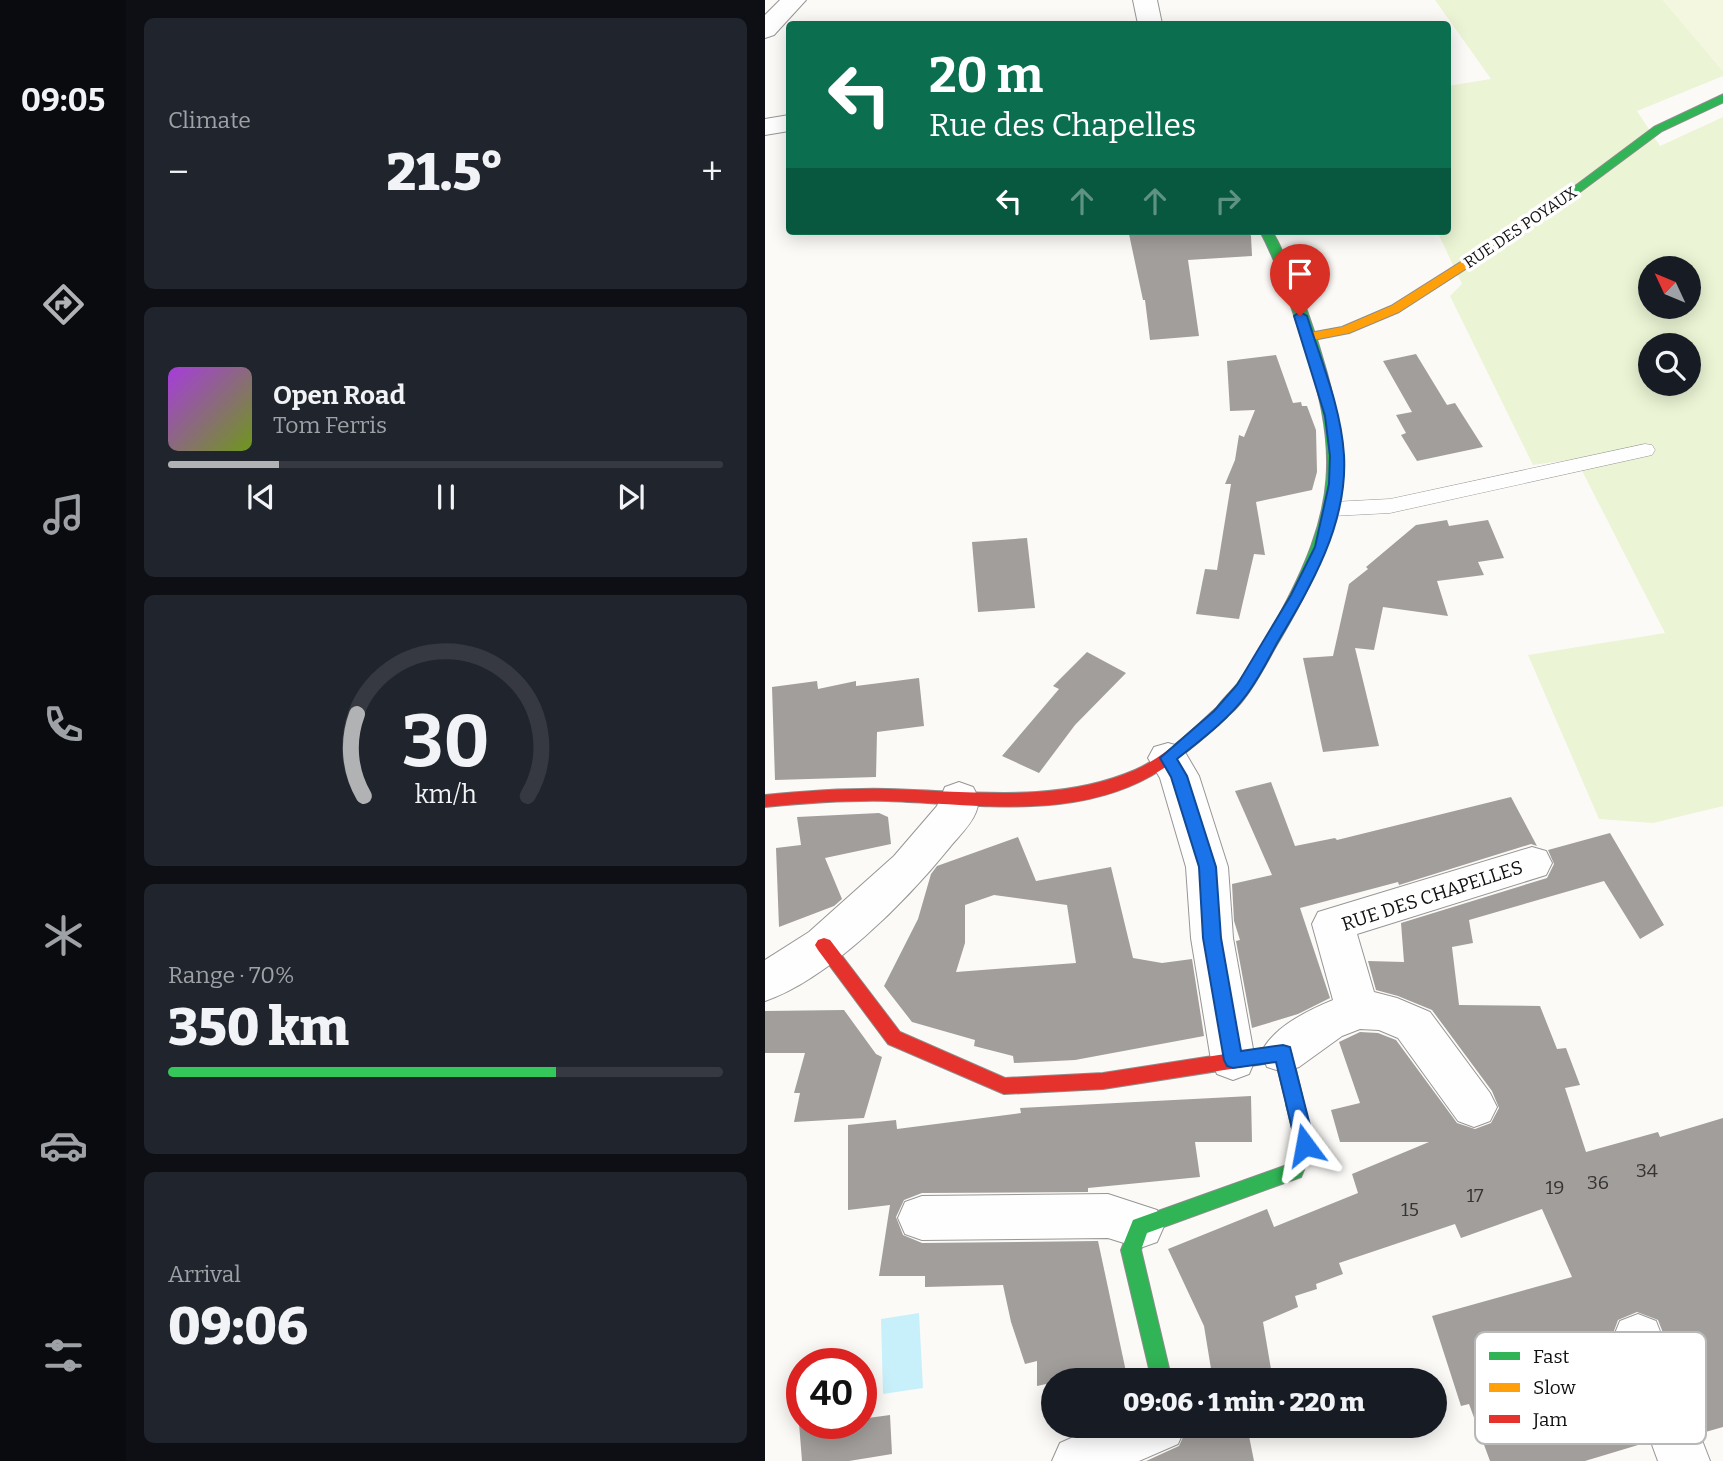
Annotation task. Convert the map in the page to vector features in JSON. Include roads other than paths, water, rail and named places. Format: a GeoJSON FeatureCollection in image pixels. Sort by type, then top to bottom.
{"type":"FeatureCollection","features":[{"type":"Feature","properties":{"kind":"street"},"geometry":{"type":"LineString","coordinates":[[765,30],[794,0]]}},
{"type":"Feature","properties":{"kind":"street"},"geometry":{"type":"LineString","coordinates":[[1145,0],[1150,21]]}},
{"type":"Feature","properties":{"kind":"street","name":"RUE DES POYAUX"},"geometry":{"type":"LineString","coordinates":[[1308,337],[1334,335],[1366,325],[1402,305],[1536,219],[1662,124],[1723,97]]}},
{"type":"Feature","properties":{"kind":"street"},"geometry":{"type":"LineString","coordinates":[[765,127],[786,124]]}},
{"type":"Feature","properties":{"kind":"street"},"geometry":{"type":"LineString","coordinates":[[765,801],[827,795],[1067,799],[1097,792],[1168,758],[1219,715],[1242,689],[1322,547],[1331,509],[1337,456],[1332,416],[1308,337],[1268,235]]}},
{"type":"Feature","properties":{"kind":"street"},"geometry":{"type":"LineString","coordinates":[[1168,758],[1179,776],[1207,867],[1212,938],[1233,1060]]}},
{"type":"Feature","properties":{"kind":"street"},"geometry":{"type":"LineString","coordinates":[[765,983],[824,945],[909,868],[956,812],[959,798]]}},
{"type":"Feature","properties":{"kind":"street","name":"RUE DES CHAPELLES"},"geometry":{"type":"LineString","coordinates":[[1358,1010],[1333,924],[1531,863]]}},
{"type":"Feature","properties":{"kind":"street"},"geometry":{"type":"LineString","coordinates":[[824,945],[895,1038],[1004,1086],[1103,1081],[1283,1053],[1326,1023],[1358,1010],[1382,1011],[1414,1025],[1474,1107]]}},
{"type":"Feature","properties":{"kind":"street"},"geometry":{"type":"LineString","coordinates":[[921,1218],[1108,1216],[1140,1226],[1294,1171],[1305,1145],[1283,1053]]}},
{"type":"Feature","properties":{"kind":"street"},"geometry":{"type":"LineString","coordinates":[[1140,1226],[1131,1250],[1159,1368]]}},
{"type":"Feature","properties":{"kind":"street"},"geometry":{"type":"LineString","coordinates":[[1078,1461],[1132,1438]]}},
{"type":"Feature","properties":{"kind":"street"},"geometry":{"type":"LineString","coordinates":[[1678,1444],[1684,1461]]}},
{"type":"Feature","properties":{"kind":"lane"},"geometry":{"type":"LineString","coordinates":[[1331,509],[1390,506],[1645,450]]}},
{"type":"Feature","properties":{"kind":"water"},"geometry":{"type":"Polygon","coordinates":[[[919,1313],[923,1388],[883,1394],[881,1319],[919,1313]]]}}]}
